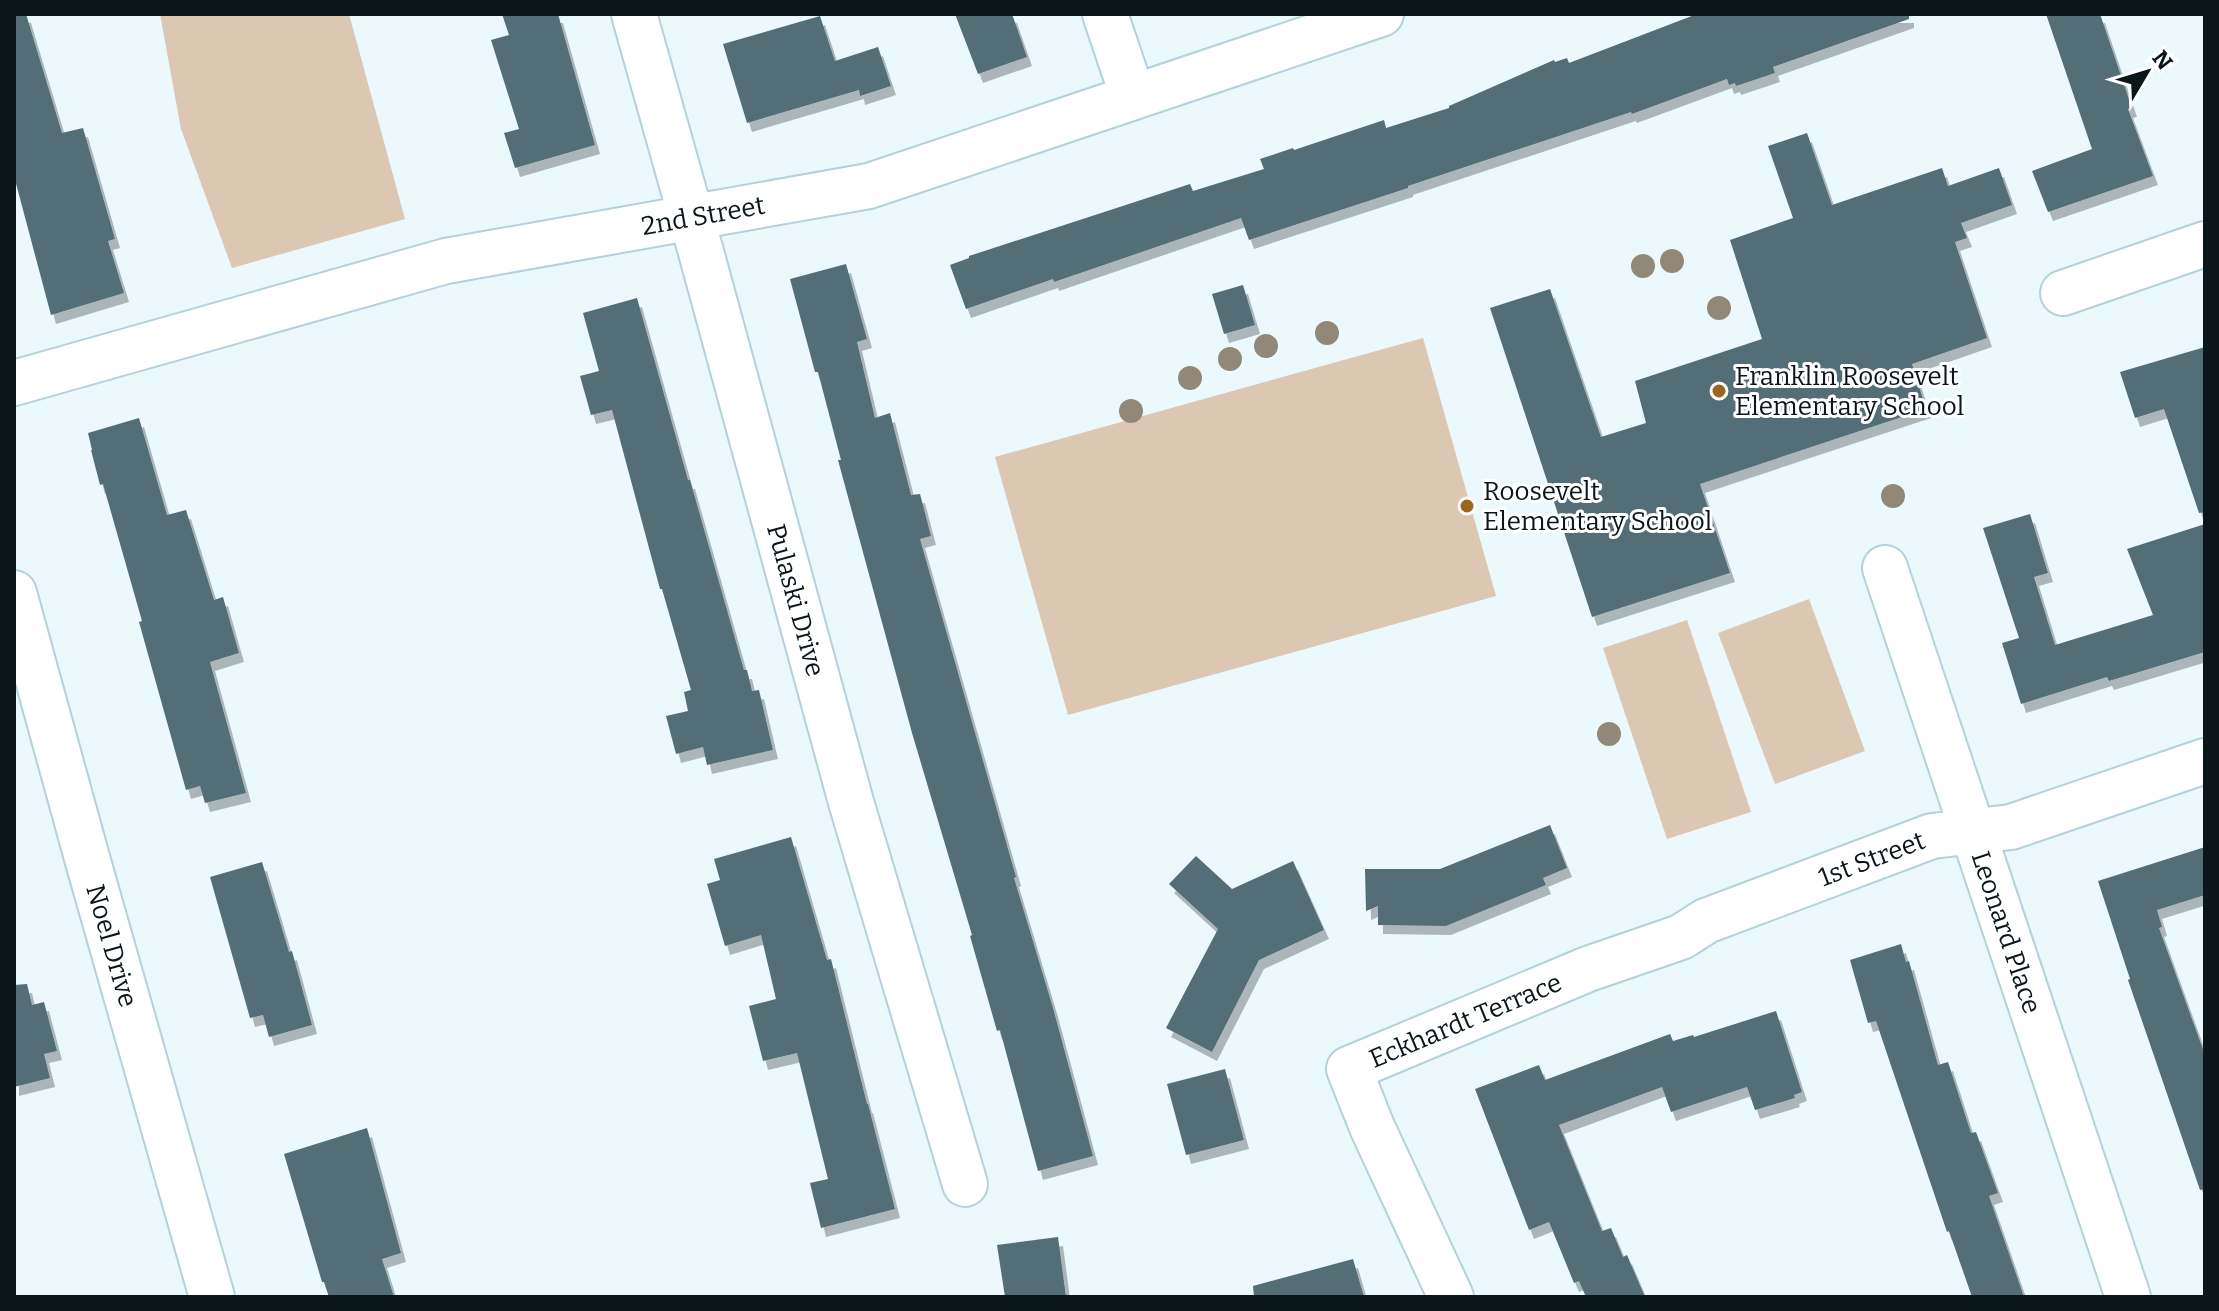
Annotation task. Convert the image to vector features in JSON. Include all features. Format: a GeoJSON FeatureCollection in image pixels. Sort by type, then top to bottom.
{"type":"FeatureCollection","features":[{"type":"Feature","properties":{"kind":"street","name":"Pulaski Drive"},"geometry":{"type":"LineString","coordinates":[[634,14],[851,802],[965,1184]]}},
{"type":"Feature","properties":{"kind":"street"},"geometry":{"type":"LineString","coordinates":[[1105,14],[1133,97]]}},
{"type":"Feature","properties":{"kind":"street","name":"2nd Street"},"geometry":{"type":"LineString","coordinates":[[14,383],[446,261],[869,186],[1381,14]]}},
{"type":"Feature","properties":{"kind":"street"},"geometry":{"type":"LineString","coordinates":[[2063,293],[2205,244]]}},
{"type":"Feature","properties":{"kind":"street","name":"Leonard Place"},"geometry":{"type":"LineString","coordinates":[[1885,568],[2128,1297]]}},
{"type":"Feature","properties":{"kind":"street","name":"Noel Drive"},"geometry":{"type":"LineString","coordinates":[[14,593],[212,1297]]}},
{"type":"Feature","properties":{"kind":"street","name":"1st Street"},"geometry":{"type":"LineString","coordinates":[[1681,937],[1706,921],[1932,836],[2011,827],[2205,761]]}},
{"type":"Feature","properties":{"kind":"street","name":"Eckhardt Terrace"},"geometry":{"type":"LineString","coordinates":[[1451,1297],[1372,1127],[1349,1069],[1588,969],[1681,937]]}},
{"type":"Feature","properties":{"kind":"shaded area"},"geometry":{"type":"Polygon","coordinates":[[[160,14],[349,14],[405,219],[232,268],[181,129],[160,14]]]}},
{"type":"Feature","properties":{"kind":"shaded area"},"geometry":{"type":"Polygon","coordinates":[[[1423,338],[1496,596],[1068,715],[995,457],[1423,338]]]}},
{"type":"Feature","properties":{"kind":"shaded area"},"geometry":{"type":"Polygon","coordinates":[[[1809,599],[1865,751],[1775,784],[1718,633],[1809,599]]]}},
{"type":"Feature","properties":{"kind":"shaded area"},"geometry":{"type":"Polygon","coordinates":[[[1687,620],[1751,812],[1667,839],[1603,648],[1687,620]]]}},
{"type":"Feature","properties":{"kind":"building"},"geometry":{"type":"Polygon","coordinates":[[[14,14],[26,14],[62,133],[83,128],[115,239],[108,241],[124,293],[51,315],[14,176],[14,14]]]}},
{"type":"Feature","properties":{"kind":"building"},"geometry":{"type":"Polygon","coordinates":[[[502,14],[558,14],[595,145],[515,168],[504,133],[519,129],[491,40],[509,35],[502,14]]]}},
{"type":"Feature","properties":{"kind":"building"},"geometry":{"type":"Polygon","coordinates":[[[955,14],[1012,14],[1027,57],[978,74],[955,14]]]}},
{"type":"Feature","properties":{"kind":"building"},"geometry":{"type":"Polygon","coordinates":[[[1697,14],[1909,14],[1909,19],[1773,67],[1775,73],[1736,86],[1735,83],[1729,85],[1727,79],[1632,114],[1249,240],[1241,218],[966,309],[950,265],[969,256],[1190,184],[1193,191],[1264,169],[1260,159],[1293,148],[1384,120],[1386,128],[1449,108],[1554,60],[1567,58],[1569,63],[1697,14]]]}},
{"type":"Feature","properties":{"kind":"building"},"geometry":{"type":"Polygon","coordinates":[[[2046,14],[2100,14],[2132,108],[2128,109],[2153,176],[2048,212],[2032,171],[2092,149],[2046,14]]]}},
{"type":"Feature","properties":{"kind":"building"},"geometry":{"type":"Polygon","coordinates":[[[820,16],[835,61],[878,47],[891,86],[860,96],[859,90],[747,123],[723,44],[820,16]]]}},
{"type":"Feature","properties":{"kind":"building","name":"Franklin Roosevelt Elementary School"},"geometry":{"type":"Polygon","coordinates":[[[1807,133],[1832,205],[1942,168],[1948,186],[1999,168],[2012,205],[1961,223],[1967,238],[1955,242],[1987,338],[1912,364],[1926,409],[1700,484],[1730,573],[1592,617],[1490,308],[1550,289],[1601,437],[1646,423],[1635,381],[1762,339],[1730,240],[1793,218],[1768,146],[1807,133]]]}},
{"type":"Feature","properties":{"kind":"building"},"geometry":{"type":"Polygon","coordinates":[[[846,264],[867,339],[857,342],[875,418],[890,413],[911,495],[920,494],[931,536],[920,539],[1093,1156],[1038,1171],[1000,1030],[997,1031],[912,733],[838,460],[841,460],[818,372],[815,372],[790,279],[846,264]]]}},
{"type":"Feature","properties":{"kind":"building"},"geometry":{"type":"Polygon","coordinates":[[[1243,285],[1255,325],[1224,334],[1212,294],[1243,285]]]}},
{"type":"Feature","properties":{"kind":"building"},"geometry":{"type":"Polygon","coordinates":[[[637,298],[744,670],[747,670],[752,691],[759,690],[773,750],[707,765],[703,747],[676,754],[666,716],[688,711],[684,692],[691,690],[660,589],[612,410],[591,415],[580,376],[599,371],[583,313],[637,298]]]}},
{"type":"Feature","properties":{"kind":"building"},"geometry":{"type":"Polygon","coordinates":[[[2205,347],[2205,512],[2199,513],[2164,409],[2135,418],[2120,372],[2205,347]]]}},
{"type":"Feature","properties":{"kind":"building"},"geometry":{"type":"Polygon","coordinates":[[[139,418],[167,515],[186,510],[214,600],[223,597],[239,653],[210,662],[246,793],[205,803],[200,786],[186,790],[88,433],[139,418]]]}},
{"type":"Feature","properties":{"kind":"building"},"geometry":{"type":"Polygon","coordinates":[[[2030,514],[2048,573],[2034,577],[2055,645],[2153,615],[2127,549],[2205,524],[2205,652],[2109,681],[2107,677],[2021,704],[2002,643],[2019,638],[1983,528],[2030,514]]]}},
{"type":"Feature","properties":{"kind":"building"},"geometry":{"type":"Polygon","coordinates":[[[1550,825],[1567,868],[1543,878],[1546,885],[1446,926],[1378,925],[1378,906],[1366,911],[1365,869],[1440,869],[1550,825]]]}},
{"type":"Feature","properties":{"kind":"building"},"geometry":{"type":"Polygon","coordinates":[[[791,837],[827,960],[831,959],[895,1209],[821,1228],[810,1183],[828,1179],[797,1053],[763,1061],[749,1006],[776,999],[761,935],[725,946],[707,884],[720,880],[714,859],[791,837]]]}},
{"type":"Feature","properties":{"kind":"building"},"geometry":{"type":"Polygon","coordinates":[[[2205,847],[2205,895],[2157,910],[2162,927],[2159,928],[2205,1055],[2205,1189],[2200,1190],[2128,980],[2098,881],[2205,847]]]}},
{"type":"Feature","properties":{"kind":"building"},"geometry":{"type":"Polygon","coordinates":[[[1196,856],[1232,889],[1293,861],[1324,930],[1259,960],[1212,1052],[1166,1028],[1218,929],[1169,884],[1196,856]]]}},
{"type":"Feature","properties":{"kind":"building"},"geometry":{"type":"Polygon","coordinates":[[[262,862],[289,952],[292,951],[312,1025],[269,1037],[263,1015],[250,1018],[210,877],[262,862]]]}},
{"type":"Feature","properties":{"kind":"building"},"geometry":{"type":"Polygon","coordinates":[[[1901,944],[1906,962],[1909,961],[1938,1065],[1948,1062],[1971,1133],[1976,1132],[1998,1193],[1989,1196],[2024,1297],[1972,1297],[1876,1021],[1868,1023],[1850,960],[1901,944]]]}},
{"type":"Feature","properties":{"kind":"building"},"geometry":{"type":"Polygon","coordinates":[[[27,984],[32,1005],[44,1002],[57,1051],[44,1054],[50,1078],[14,1087],[14,985],[27,984]]]}},
{"type":"Feature","properties":{"kind":"building"},"geometry":{"type":"Polygon","coordinates":[[[1776,1011],[1802,1092],[1794,1095],[1795,1098],[1755,1110],[1747,1087],[1671,1112],[1662,1087],[1559,1125],[1602,1231],[1611,1228],[1623,1257],[1627,1255],[1645,1297],[1586,1297],[1579,1281],[1574,1283],[1549,1222],[1529,1230],[1475,1089],[1539,1065],[1545,1080],[1670,1034],[1673,1041],[1694,1037],[1776,1011]]]}},
{"type":"Feature","properties":{"kind":"building"},"geometry":{"type":"Polygon","coordinates":[[[1225,1069],[1244,1140],[1186,1155],[1167,1084],[1225,1069]]]}},
{"type":"Feature","properties":{"kind":"building"},"geometry":{"type":"Polygon","coordinates":[[[367,1128],[401,1253],[382,1259],[394,1297],[329,1297],[284,1154],[367,1128]]]}},
{"type":"Feature","properties":{"kind":"building"},"geometry":{"type":"Polygon","coordinates":[[[1058,1237],[1066,1297],[1005,1297],[997,1245],[1058,1237]]]}},
{"type":"Feature","properties":{"kind":"building"},"geometry":{"type":"Polygon","coordinates":[[[1353,1259],[1364,1297],[1254,1297],[1253,1286],[1353,1259]]]}},
{"type":"Feature","properties":{"kind":"place","name":"Franklin Roosevelt Elementary School"},"geometry":{"type":"Point","coordinates":[1719,391]}},
{"type":"Feature","properties":{"kind":"place","name":"Roosevelt Elementary School"},"geometry":{"type":"Point","coordinates":[1467,506]}}]}
